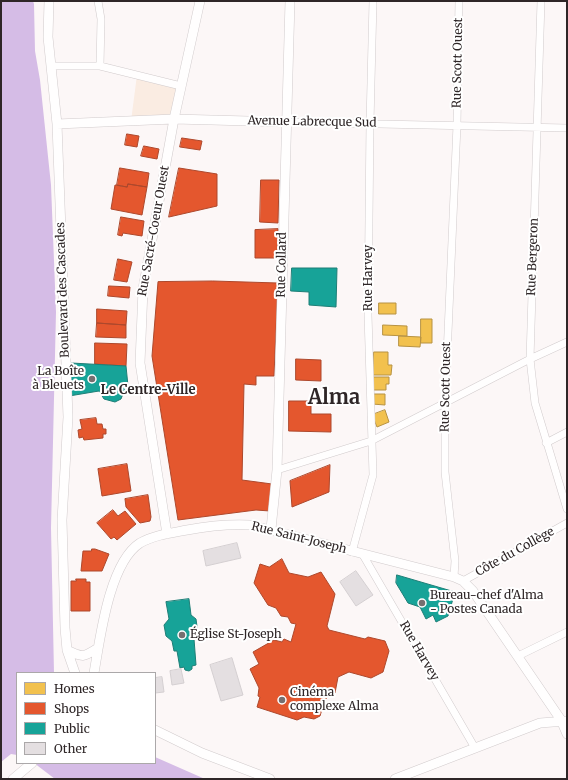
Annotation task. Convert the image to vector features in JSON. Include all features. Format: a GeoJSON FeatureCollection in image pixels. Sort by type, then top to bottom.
{"type":"FeatureCollection","features":[{"type":"Feature","properties":{"kind":"street","name":"Boulevard des Cascades"},"geometry":{"type":"LineString","coordinates":[[49,1],[48,37],[57,124],[68,417],[62,520],[65,628],[67,650],[75,672]]}},
{"type":"Feature","properties":{"kind":"street"},"geometry":{"type":"LineString","coordinates":[[98,1],[101,19],[100,66]]}},
{"type":"Feature","properties":{"kind":"street","name":"Rue Sacré-Coeur Ouest"},"geometry":{"type":"LineString","coordinates":[[168,534],[140,363],[143,289],[174,119],[200,1]]}},
{"type":"Feature","properties":{"kind":"street","name":"Rue Collard"},"geometry":{"type":"LineString","coordinates":[[271,529],[277,470],[290,1]]}},
{"type":"Feature","properties":{"kind":"street","name":"Rue Harvey"},"geometry":{"type":"LineString","coordinates":[[352,552],[373,476],[368,319],[373,1]]}},
{"type":"Feature","properties":{"kind":"street","name":"Rue Scott Ouest"},"geometry":{"type":"LineString","coordinates":[[454,577],[455,561],[445,472],[445,402],[457,125],[459,1]]}},
{"type":"Feature","properties":{"kind":"street","name":"Rue Bergeron"},"geometry":{"type":"LineString","coordinates":[[541,1],[530,359],[535,403],[567,509]]}},
{"type":"Feature","properties":{"kind":"street"},"geometry":{"type":"LineString","coordinates":[[52,66],[100,66],[181,86]]}},
{"type":"Feature","properties":{"kind":"street","name":"Avenue Labrecque Sud"},"geometry":{"type":"LineString","coordinates":[[57,124],[174,119],[567,128]]}},
{"type":"Feature","properties":{"kind":"street"},"geometry":{"type":"LineString","coordinates":[[277,470],[371,441],[530,359],[567,342]]}},
{"type":"Feature","properties":{"kind":"street"},"geometry":{"type":"LineString","coordinates":[[546,443],[567,432]]}},
{"type":"Feature","properties":{"kind":"street","name":"Côte du Collège"},"geometry":{"type":"LineString","coordinates":[[463,581],[567,523]]}},
{"type":"Feature","properties":{"kind":"street","name":"Rue Saint-Joseph"},"geometry":{"type":"LineString","coordinates":[[94,672],[106,607],[124,561],[138,544],[148,539],[218,525],[250,525],[271,529],[363,555],[454,577]]}},
{"type":"Feature","properties":{"kind":"street","name":"Rue Harvey"},"geometry":{"type":"LineString","coordinates":[[363,555],[475,748]]}},
{"type":"Feature","properties":{"kind":"street"},"geometry":{"type":"LineString","coordinates":[[454,577],[463,581],[473,591],[564,721],[567,734]]}},
{"type":"Feature","properties":{"kind":"street"},"geometry":{"type":"LineString","coordinates":[[518,656],[567,632]]}},
{"type":"Feature","properties":{"kind":"street"},"geometry":{"type":"LineString","coordinates":[[67,650],[80,656],[87,656],[98,648]]}},
{"type":"Feature","properties":{"kind":"street"},"geometry":{"type":"LineString","coordinates":[[395,779],[540,723],[564,721]]}},
{"type":"Feature","properties":{"kind":"street"},"geometry":{"type":"LineString","coordinates":[[156,730],[202,753],[270,779]]}},
{"type":"Feature","properties":{"kind":"street"},"geometry":{"type":"LineString","coordinates":[[13,779],[31,764]]}},
{"type":"Feature","properties":{"kind":"shaded area"},"geometry":{"type":"Polygon","coordinates":[[[1,1],[33,1],[35,51],[40,80],[51,185],[56,312],[51,528],[54,672],[16,672],[16,755],[11,754],[1,762],[1,1]]]}},
{"type":"Feature","properties":{"kind":"shaded area"},"geometry":{"type":"Polygon","coordinates":[[[137,75],[181,86],[174,119],[131,121],[137,75]]]}},
{"type":"Feature","properties":{"kind":"shaded area"},"geometry":{"type":"Polygon","coordinates":[[[156,757],[205,779],[55,779],[35,764],[156,764],[156,757]]]}},
{"type":"Feature","properties":{"kind":"building: Homes"},"geometry":{"type":"Polygon","coordinates":[[[379,303],[396,303],[396,314],[379,314],[379,303]]]}},
{"type":"Feature","properties":{"kind":"building: Homes"},"geometry":{"type":"Polygon","coordinates":[[[421,319],[432,319],[432,343],[421,343],[421,319]]]}},
{"type":"Feature","properties":{"kind":"building: Homes"},"geometry":{"type":"Polygon","coordinates":[[[383,325],[407,326],[407,336],[383,335],[383,325]]]}},
{"type":"Feature","properties":{"kind":"building: Homes"},"geometry":{"type":"Polygon","coordinates":[[[399,336],[421,337],[420,347],[399,346],[399,336]]]}},
{"type":"Feature","properties":{"kind":"building: Homes"},"geometry":{"type":"Polygon","coordinates":[[[374,352],[388,352],[388,365],[392,365],[391,375],[373,375],[374,352]]]}},
{"type":"Feature","properties":{"kind":"building: Homes"},"geometry":{"type":"Polygon","coordinates":[[[372,377],[389,377],[389,384],[386,384],[386,390],[373,390],[372,377]]]}},
{"type":"Feature","properties":{"kind":"building: Homes"},"geometry":{"type":"Polygon","coordinates":[[[373,394],[385,394],[385,405],[372,404],[373,394]]]}},
{"type":"Feature","properties":{"kind":"building: Homes"},"geometry":{"type":"Polygon","coordinates":[[[385,410],[389,422],[377,427],[372,415],[385,410]]]}},
{"type":"Feature","properties":{"kind":"building: Shops"},"geometry":{"type":"Polygon","coordinates":[[[127,134],[139,136],[137,147],[125,145],[127,134]]]}},
{"type":"Feature","properties":{"kind":"building: Shops"},"geometry":{"type":"Polygon","coordinates":[[[182,138],[202,141],[200,150],[180,147],[182,138]]]}},
{"type":"Feature","properties":{"kind":"building: Shops"},"geometry":{"type":"Polygon","coordinates":[[[144,146],[159,149],[157,159],[141,156],[144,146]]]}},
{"type":"Feature","properties":{"kind":"building: Shops"},"geometry":{"type":"Polygon","coordinates":[[[120,168],[149,173],[147,187],[128,184],[127,187],[117,185],[120,168]]]}},
{"type":"Feature","properties":{"kind":"building: Shops"},"geometry":{"type":"Polygon","coordinates":[[[179,168],[217,174],[217,206],[169,217],[179,168]]]}},
{"type":"Feature","properties":{"kind":"building: Shops"},"geometry":{"type":"Polygon","coordinates":[[[261,180],[279,180],[278,223],[260,222],[261,180]]]}},
{"type":"Feature","properties":{"kind":"building: Shops"},"geometry":{"type":"Polygon","coordinates":[[[128,184],[147,187],[142,215],[111,209],[115,185],[127,187],[128,184]]]}},
{"type":"Feature","properties":{"kind":"building: Shops"},"geometry":{"type":"Polygon","coordinates":[[[121,217],[144,221],[142,236],[123,233],[122,236],[118,235],[121,217]]]}},
{"type":"Feature","properties":{"kind":"building: Shops"},"geometry":{"type":"Polygon","coordinates":[[[278,229],[277,258],[255,258],[255,230],[278,229]]]}},
{"type":"Feature","properties":{"kind":"building: Shops"},"geometry":{"type":"Polygon","coordinates":[[[118,259],[132,262],[127,282],[114,280],[118,259]]]}},
{"type":"Feature","properties":{"kind":"building: Shops"},"geometry":{"type":"Polygon","coordinates":[[[213,281],[278,283],[274,376],[256,376],[256,385],[244,384],[242,480],[272,484],[270,511],[256,510],[178,520],[152,356],[158,282],[213,281]]]}},
{"type":"Feature","properties":{"kind":"building: Shops"},"geometry":{"type":"Polygon","coordinates":[[[109,286],[130,287],[129,298],[108,296],[109,286]]]}},
{"type":"Feature","properties":{"kind":"building: Shops"},"geometry":{"type":"Polygon","coordinates":[[[97,309],[127,311],[126,325],[97,323],[97,309]]]}},
{"type":"Feature","properties":{"kind":"building: Shops"},"geometry":{"type":"Polygon","coordinates":[[[97,323],[126,325],[126,338],[96,337],[97,323]]]}},
{"type":"Feature","properties":{"kind":"building: Shops"},"geometry":{"type":"Polygon","coordinates":[[[95,343],[127,344],[126,366],[95,364],[95,343]]]}},
{"type":"Feature","properties":{"kind":"building: Shops"},"geometry":{"type":"Polygon","coordinates":[[[296,359],[321,360],[321,381],[296,380],[296,359]]]}},
{"type":"Feature","properties":{"kind":"building: Shops"},"geometry":{"type":"Polygon","coordinates":[[[289,401],[311,401],[311,414],[331,414],[331,432],[289,431],[289,401]]]}},
{"type":"Feature","properties":{"kind":"building: Shops"},"geometry":{"type":"Polygon","coordinates":[[[96,418],[97,424],[102,424],[103,429],[106,429],[106,434],[103,434],[103,438],[84,440],[83,437],[79,438],[78,430],[82,429],[80,420],[96,418]]]}},
{"type":"Feature","properties":{"kind":"building: Shops"},"geometry":{"type":"Polygon","coordinates":[[[127,464],[131,491],[102,496],[98,469],[127,464]]]}},
{"type":"Feature","properties":{"kind":"building: Shops"},"geometry":{"type":"Polygon","coordinates":[[[330,465],[329,492],[292,507],[290,481],[330,465]]]}},
{"type":"Feature","properties":{"kind":"building: Shops"},"geometry":{"type":"Polygon","coordinates":[[[148,495],[151,517],[150,521],[140,523],[126,507],[125,499],[148,495]]]}},
{"type":"Feature","properties":{"kind":"building: Shops"},"geometry":{"type":"Polygon","coordinates":[[[113,510],[118,516],[125,511],[136,524],[117,540],[114,537],[111,539],[97,523],[113,510]]]}},
{"type":"Feature","properties":{"kind":"building: Shops"},"geometry":{"type":"Polygon","coordinates":[[[92,549],[109,554],[102,571],[81,571],[83,551],[91,551],[92,549]]]}},
{"type":"Feature","properties":{"kind":"building: Shops"},"geometry":{"type":"Polygon","coordinates":[[[282,559],[289,573],[308,577],[321,572],[335,594],[327,626],[329,630],[365,639],[368,637],[385,641],[389,651],[383,672],[371,678],[349,672],[338,677],[335,693],[325,699],[320,716],[314,719],[304,717],[297,720],[257,707],[260,697],[258,696],[259,688],[250,669],[259,664],[253,652],[274,640],[282,642],[284,639],[291,642],[296,624],[291,623],[288,617],[281,616],[276,608],[268,605],[254,583],[260,564],[269,567],[282,559]]]}},
{"type":"Feature","properties":{"kind":"building: Shops"},"geometry":{"type":"Polygon","coordinates":[[[76,579],[86,579],[86,582],[90,582],[90,611],[71,611],[71,581],[76,581],[76,579]]]}},
{"type":"Feature","properties":{"kind":"building: Public"},"geometry":{"type":"Polygon","coordinates":[[[292,268],[337,268],[336,307],[309,305],[309,292],[291,291],[292,268]]]}},
{"type":"Feature","properties":{"kind":"building: Public"},"geometry":{"type":"Polygon","coordinates":[[[71,363],[126,366],[128,386],[126,386],[121,399],[115,402],[104,399],[99,391],[69,396],[71,363]]]}},
{"type":"Feature","properties":{"kind":"building: Public"},"geometry":{"type":"Polygon","coordinates":[[[397,575],[455,592],[448,616],[436,622],[433,615],[426,619],[420,607],[408,603],[396,583],[397,575]]]}},
{"type":"Feature","properties":{"kind":"building: Public","name":"Église St-Joseph"},"geometry":{"type":"Polygon","coordinates":[[[189,599],[191,615],[196,619],[198,634],[194,639],[196,665],[192,666],[192,669],[189,671],[185,670],[184,667],[180,668],[177,651],[174,651],[172,641],[166,636],[164,625],[169,619],[166,602],[189,599]]]}},
{"type":"Feature","properties":{"kind":"building: Other"},"geometry":{"type":"Polygon","coordinates":[[[237,543],[241,558],[206,566],[203,551],[237,543]]]}},
{"type":"Feature","properties":{"kind":"building: Other"},"geometry":{"type":"Polygon","coordinates":[[[356,571],[373,595],[356,606],[340,582],[356,571]]]}},
{"type":"Feature","properties":{"kind":"building: Other"},"geometry":{"type":"Polygon","coordinates":[[[232,658],[243,695],[221,701],[210,665],[232,658]]]}},
{"type":"Feature","properties":{"kind":"building: Other"},"geometry":{"type":"Polygon","coordinates":[[[181,669],[184,683],[172,685],[170,671],[181,669]]]}},
{"type":"Feature","properties":{"kind":"building: Other"},"geometry":{"type":"Polygon","coordinates":[[[162,677],[164,692],[156,693],[156,678],[162,677]]]}},
{"type":"Feature","properties":{"kind":"place","name":"La Boîte à Bleuets"},"geometry":{"type":"Point","coordinates":[92,379]}},
{"type":"Feature","properties":{"kind":"place","name":"Bureau-chef d'Alma - Postes Canada"},"geometry":{"type":"Point","coordinates":[422,603]}},
{"type":"Feature","properties":{"kind":"place","name":"Église St-Joseph"},"geometry":{"type":"Point","coordinates":[182,635]}},
{"type":"Feature","properties":{"kind":"place","name":"Cinéma complexe Alma"},"geometry":{"type":"Point","coordinates":[282,700]}},
{"type":"Feature","properties":{"kind":"district","name":"Le Centre-Ville"},"geometry":{"type":"Point","coordinates":[148,390]}},
{"type":"Feature","properties":{"kind":"district","name":"Alma"},"geometry":{"type":"Point","coordinates":[334,398]}}]}
